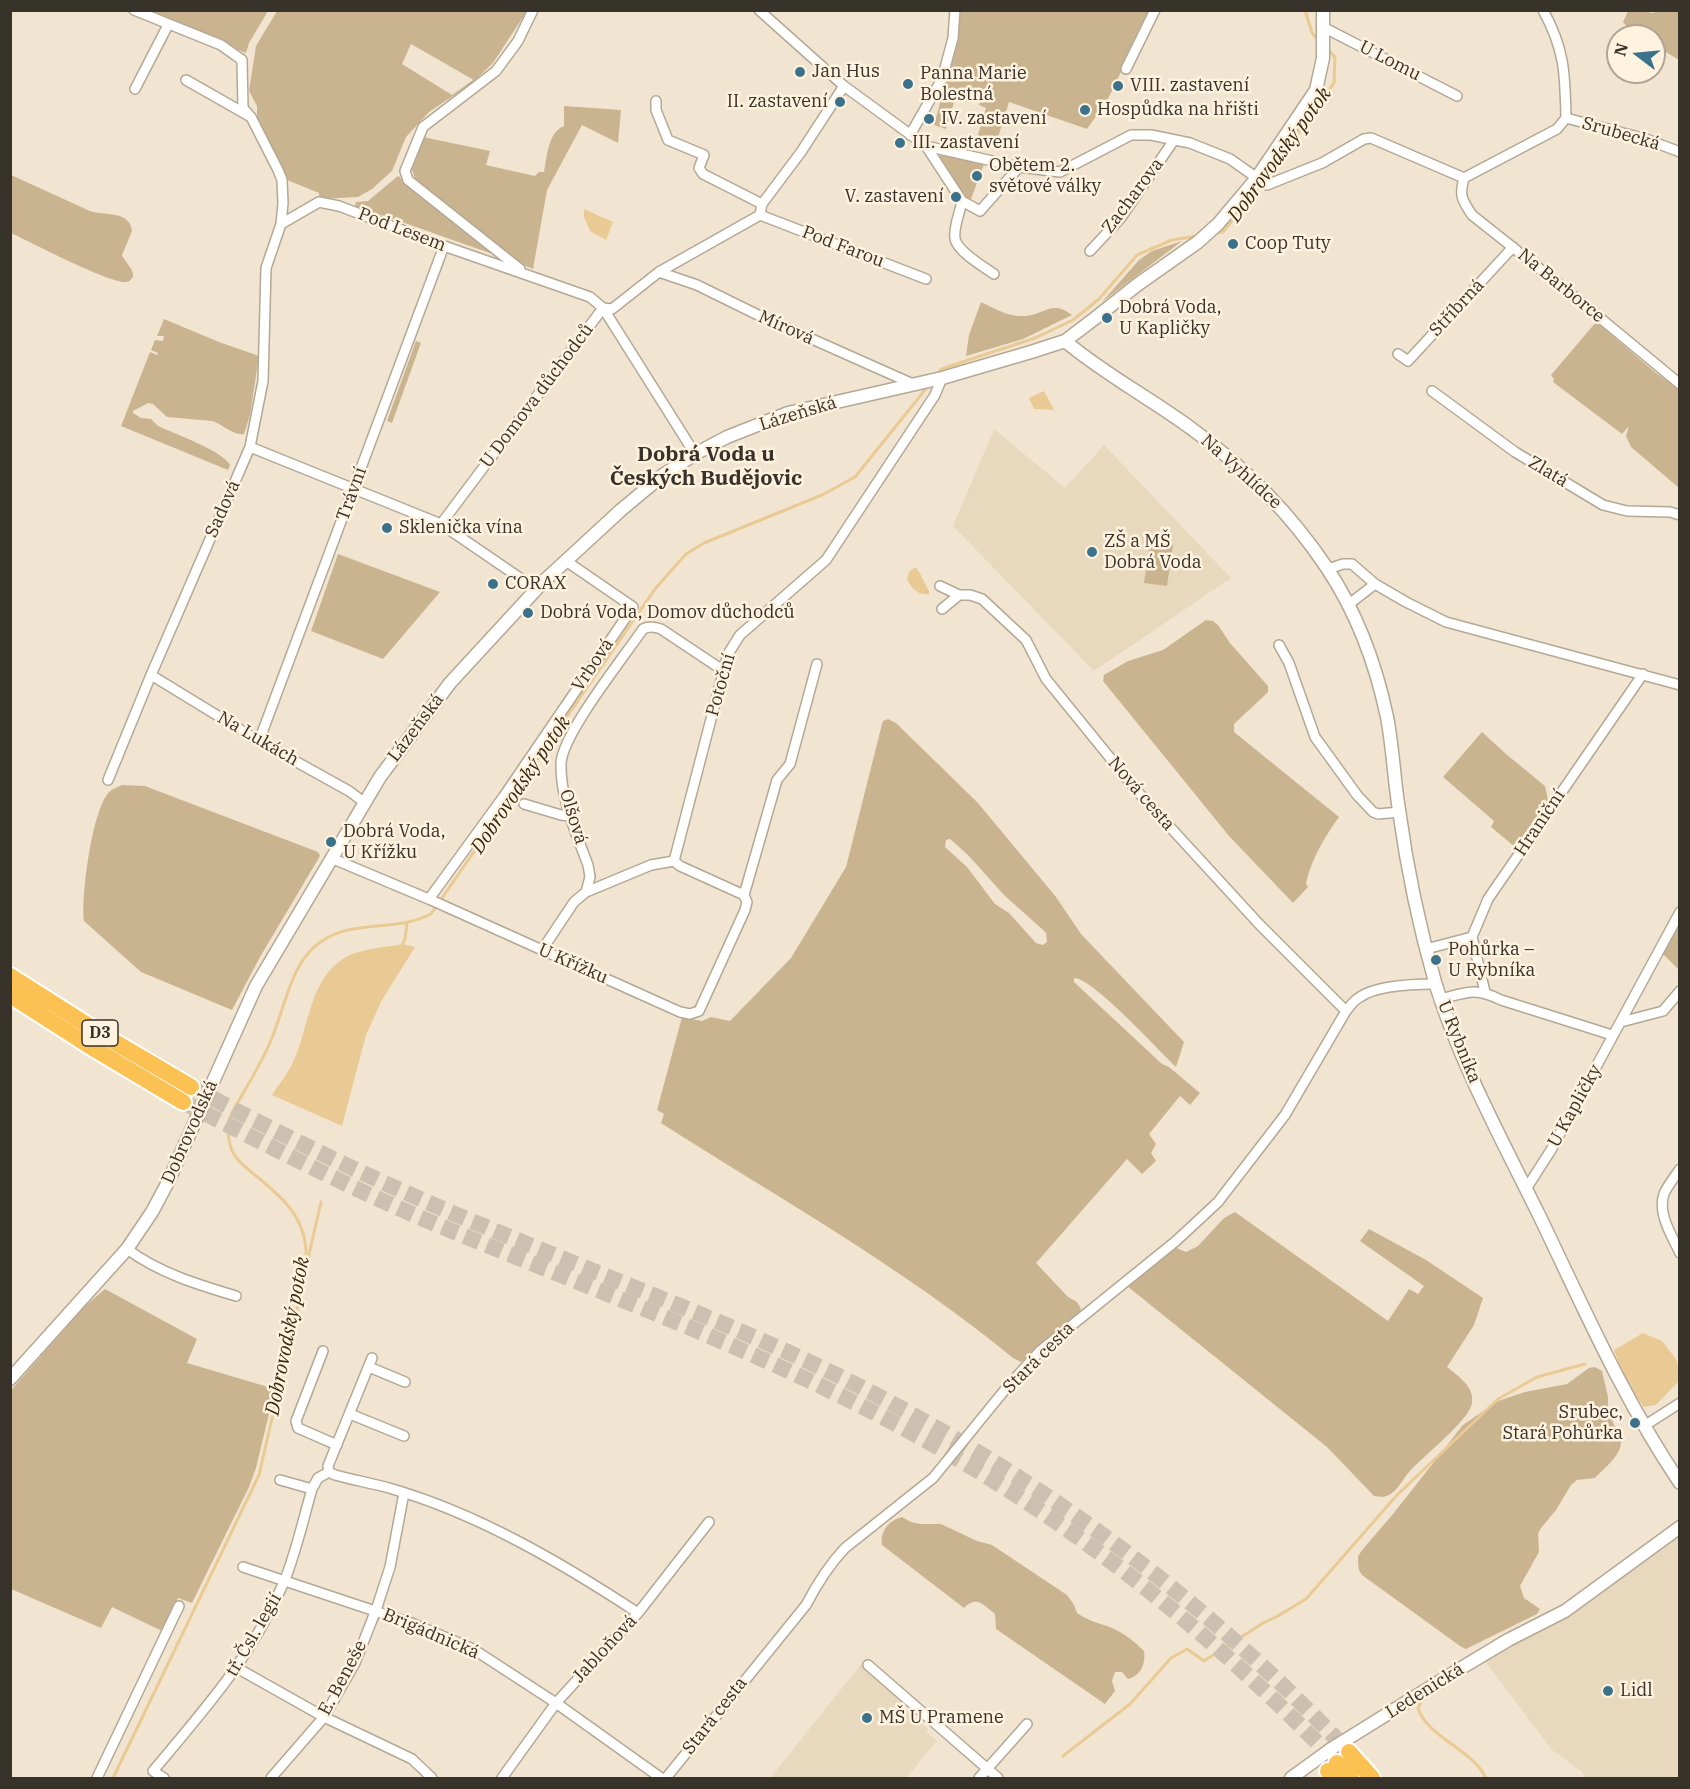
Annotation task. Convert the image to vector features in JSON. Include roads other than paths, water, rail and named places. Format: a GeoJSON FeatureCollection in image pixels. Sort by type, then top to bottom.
{"type":"FeatureCollection","features":[{"type":"Feature","properties":{"kind":"highway","name":"D3"},"geometry":{"type":"LineString","coordinates":[[10,976],[106,1037],[191,1086]]}},
{"type":"Feature","properties":{"kind":"highway","name":"D3"},"geometry":{"type":"LineString","coordinates":[[10,994],[96,1050],[183,1102]]}},
{"type":"Feature","properties":{"kind":"highway"},"geometry":{"type":"LineString","coordinates":[[1337,1766],[1351,1779]]}},
{"type":"Feature","properties":{"kind":"highway"},"geometry":{"type":"LineString","coordinates":[[1337,1766],[1372,1779]]}},
{"type":"Feature","properties":{"kind":"street"},"geometry":{"type":"LineString","coordinates":[[134,10],[168,25],[135,89]]}},
{"type":"Feature","properties":{"kind":"street","name":"Pod Lesem"},"geometry":{"type":"LineString","coordinates":[[526,274],[408,180],[405,171],[423,127],[496,71],[518,41],[533,10]]}},
{"type":"Feature","properties":{"kind":"street","name":"Zacharova"},"geometry":{"type":"LineString","coordinates":[[759,10],[844,86],[926,147],[962,201]]}},
{"type":"Feature","properties":{"kind":"street"},"geometry":{"type":"LineString","coordinates":[[910,135],[942,79],[953,38],[955,10]]}},
{"type":"Feature","properties":{"kind":"street"},"geometry":{"type":"LineString","coordinates":[[1126,69],[1155,10]]}},
{"type":"Feature","properties":{"kind":"street"},"geometry":{"type":"LineString","coordinates":[[1261,182],[1316,90],[1323,58],[1323,10]]}},
{"type":"Feature","properties":{"kind":"street","name":"Srubecká"},"geometry":{"type":"LineString","coordinates":[[1543,10],[1555,32],[1565,67],[1566,118],[1646,139],[1680,152]]}},
{"type":"Feature","properties":{"kind":"street","name":"Sadová"},"geometry":{"type":"LineString","coordinates":[[108,780],[150,675],[250,447],[262,381],[266,268],[281,224],[283,203],[282,180],[278,170],[251,117],[243,108],[242,60],[221,45],[168,25]]}},
{"type":"Feature","properties":{"kind":"street","name":"U Lomu"},"geometry":{"type":"LineString","coordinates":[[1323,31],[1457,96]]}},
{"type":"Feature","properties":{"kind":"street"},"geometry":{"type":"LineString","coordinates":[[186,80],[251,117]]}},
{"type":"Feature","properties":{"kind":"street"},"geometry":{"type":"LineString","coordinates":[[760,215],[762,204],[801,152],[844,86]]}},
{"type":"Feature","properties":{"kind":"street"},"geometry":{"type":"LineString","coordinates":[[656,101],[656,110],[668,140],[704,155],[699,168],[703,174],[762,204]]}},
{"type":"Feature","properties":{"kind":"street"},"geometry":{"type":"LineString","coordinates":[[1261,182],[1322,163],[1366,139],[1378,140],[1464,178],[1557,129],[1566,118]]}},
{"type":"Feature","properties":{"kind":"street","name":"Zacharova"},"geometry":{"type":"LineString","coordinates":[[926,147],[1019,167],[1060,172],[1131,135],[1151,135],[1190,143],[1230,159],[1261,182]]}},
{"type":"Feature","properties":{"kind":"street","name":"Zacharova"},"geometry":{"type":"LineString","coordinates":[[1090,250],[1120,219],[1174,140]]}},
{"type":"Feature","properties":{"kind":"street"},"geometry":{"type":"LineString","coordinates":[[994,274],[970,257],[957,244],[955,237],[962,201],[980,211],[1019,167]]}},
{"type":"Feature","properties":{"kind":"street","name":"Na Barborce"},"geometry":{"type":"LineString","coordinates":[[1464,178],[1461,190],[1462,200],[1472,214],[1680,384]]}},
{"type":"Feature","properties":{"kind":"street","name":"Lázeňská"},"geometry":{"type":"LineString","coordinates":[[331,858],[380,777],[450,683],[536,589],[663,476],[695,454],[727,437],[788,413],[942,378],[1065,341],[1137,285],[1198,242],[1261,182]]}},
{"type":"Feature","properties":{"kind":"street","name":"Pod Lesem"},"geometry":{"type":"LineString","coordinates":[[281,224],[319,202],[339,206],[444,246],[590,297],[603,308],[695,454]]}},
{"type":"Feature","properties":{"kind":"street","name":"U Domova důchodců"},"geometry":{"type":"LineString","coordinates":[[441,524],[603,308],[612,309],[659,272],[760,215]]}},
{"type":"Feature","properties":{"kind":"street","name":"Pod Farou"},"geometry":{"type":"LineString","coordinates":[[760,215],[926,279]]}},
{"type":"Feature","properties":{"kind":"street","name":"Trávní"},"geometry":{"type":"LineString","coordinates":[[259,741],[444,246]]}},
{"type":"Feature","properties":{"kind":"street","name":"Stříbrná"},"geometry":{"type":"LineString","coordinates":[[1398,354],[1408,361],[1513,247]]}},
{"type":"Feature","properties":{"kind":"street","name":"Mírová"},"geometry":{"type":"LineString","coordinates":[[659,272],[697,285],[758,315],[913,384]]}},
{"type":"Feature","properties":{"kind":"street","name":"Na Vyhlídce"},"geometry":{"type":"LineString","coordinates":[[1065,341],[1088,361],[1136,390],[1197,433],[1270,495],[1328,569]]}},
{"type":"Feature","properties":{"kind":"street","name":"Potoční"},"geometry":{"type":"LineString","coordinates":[[674,861],[728,654],[740,634],[826,560],[935,395],[942,378]]}},
{"type":"Feature","properties":{"kind":"street","name":"Zlatá"},"geometry":{"type":"LineString","coordinates":[[1432,391],[1515,452],[1603,505],[1626,511],[1670,512],[1680,515]]}},
{"type":"Feature","properties":{"kind":"street"},"geometry":{"type":"LineString","coordinates":[[250,447],[441,524],[536,589]]}},
{"type":"Feature","properties":{"kind":"street","name":"Vrbová"},"geometry":{"type":"LineString","coordinates":[[430,900],[633,607],[566,561]]}},
{"type":"Feature","properties":{"kind":"street"},"geometry":{"type":"LineString","coordinates":[[1328,569],[1343,564],[1352,564],[1375,584],[1446,622],[1680,685]]}},
{"type":"Feature","properties":{"kind":"street","name":"U Rybníka"},"geometry":{"type":"LineString","coordinates":[[1328,569],[1348,605],[1374,666],[1380,688],[1388,720],[1409,872],[1426,948],[1441,999],[1468,1069],[1620,1382],[1644,1426],[1680,1483]]}},
{"type":"Feature","properties":{"kind":"street"},"geometry":{"type":"LineString","coordinates":[[1348,605],[1375,584]]}},
{"type":"Feature","properties":{"kind":"street","name":"Nová cesta"},"geometry":{"type":"LineString","coordinates":[[940,586],[959,595],[970,595],[982,599],[1026,640],[1046,679],[1137,791],[1260,924],[1346,1011]]}},
{"type":"Feature","properties":{"kind":"street"},"geometry":{"type":"LineString","coordinates":[[942,609],[959,595]]}},
{"type":"Feature","properties":{"kind":"street","name":"Olšová"},"geometry":{"type":"LineString","coordinates":[[585,892],[590,877],[588,865],[562,789],[561,760],[570,734],[644,629],[651,626],[661,628],[724,671]]}},
{"type":"Feature","properties":{"kind":"street"},"geometry":{"type":"LineString","coordinates":[[1279,645],[1289,663],[1315,737],[1373,812],[1378,814],[1399,812]]}},
{"type":"Feature","properties":{"kind":"street","name":"U Křížku"},"geometry":{"type":"LineString","coordinates":[[331,858],[449,908],[680,1012],[690,1014],[699,1011],[745,910],[747,902],[744,895],[777,780],[790,764],[817,664]]}},
{"type":"Feature","properties":{"kind":"street","name":"Hraniční"},"geometry":{"type":"LineString","coordinates":[[1472,937],[1488,900],[1643,674]]}},
{"type":"Feature","properties":{"kind":"street","name":"Na Lukách"},"geometry":{"type":"LineString","coordinates":[[150,675],[259,741],[349,791],[365,803]]}},
{"type":"Feature","properties":{"kind":"street"},"geometry":{"type":"LineString","coordinates":[[524,804],[571,816]]}},
{"type":"Feature","properties":{"kind":"street","name":"Dobrovodská"},"geometry":{"type":"LineString","coordinates":[[10,1379],[131,1252],[176,1166],[256,986],[331,858]]}},
{"type":"Feature","properties":{"kind":"street"},"geometry":{"type":"LineString","coordinates":[[542,950],[574,902],[585,892],[651,865],[674,861],[680,866],[744,895]]}},
{"type":"Feature","properties":{"kind":"street","name":"U Kapličky"},"geometry":{"type":"LineString","coordinates":[[1526,1189],[1551,1150],[1680,912]]}},
{"type":"Feature","properties":{"kind":"street"},"geometry":{"type":"LineString","coordinates":[[1426,948],[1472,937],[1485,992]]}},
{"type":"Feature","properties":{"kind":"street","name":"Stará cesta"},"geometry":{"type":"LineString","coordinates":[[663,1779],[806,1605],[821,1576],[839,1554],[933,1478],[950,1460],[1008,1386],[1040,1351],[1176,1240],[1218,1202],[1286,1115],[1346,1011],[1358,998],[1371,991],[1415,984],[1436,984]]}},
{"type":"Feature","properties":{"kind":"street"},"geometry":{"type":"LineString","coordinates":[[1441,999],[1469,991],[1485,992],[1501,1000],[1612,1035]]}},
{"type":"Feature","properties":{"kind":"street"},"geometry":{"type":"LineString","coordinates":[[1621,1022],[1663,1011],[1680,991]]}},
{"type":"Feature","properties":{"kind":"street"},"geometry":{"type":"LineString","coordinates":[[1680,1170],[1664,1194],[1663,1215],[1680,1253]]}},
{"type":"Feature","properties":{"kind":"street"},"geometry":{"type":"LineString","coordinates":[[131,1252],[184,1278],[236,1296]]}},
{"type":"Feature","properties":{"kind":"street"},"geometry":{"type":"LineString","coordinates":[[323,1351],[296,1421],[298,1428],[337,1445]]}},
{"type":"Feature","properties":{"kind":"street"},"geometry":{"type":"LineString","coordinates":[[405,1382],[370,1362],[328,1466],[329,1472],[404,1493],[482,1524],[573,1570],[638,1613]]}},
{"type":"Feature","properties":{"kind":"street"},"geometry":{"type":"LineString","coordinates":[[1644,1426],[1680,1403]]}},
{"type":"Feature","properties":{"kind":"street"},"geometry":{"type":"LineString","coordinates":[[350,1414],[404,1436]]}},
{"type":"Feature","properties":{"kind":"street","name":"tř. Čsl. legií"},"geometry":{"type":"LineString","coordinates":[[164,1779],[153,1771],[237,1668],[261,1631],[285,1581],[312,1490],[318,1478],[329,1472]]}},
{"type":"Feature","properties":{"kind":"street"},"geometry":{"type":"LineString","coordinates":[[280,1480],[312,1490]]}},
{"type":"Feature","properties":{"kind":"street","name":"E. Beneše"},"geometry":{"type":"LineString","coordinates":[[271,1779],[324,1717],[356,1663],[390,1567],[404,1493]]}},
{"type":"Feature","properties":{"kind":"street","name":"Jabloňová"},"geometry":{"type":"LineString","coordinates":[[502,1779],[556,1703],[638,1613],[709,1522]]}},
{"type":"Feature","properties":{"kind":"street","name":"Ledenická"},"geometry":{"type":"LineString","coordinates":[[1291,1779],[1330,1749],[1508,1640],[1564,1611],[1680,1527]]}},
{"type":"Feature","properties":{"kind":"street","name":"Brigádnická"},"geometry":{"type":"LineString","coordinates":[[243,1567],[376,1610],[473,1649],[556,1703],[663,1779]]}},
{"type":"Feature","properties":{"kind":"street"},"geometry":{"type":"LineString","coordinates":[[97,1779],[179,1606]]}},
{"type":"Feature","properties":{"kind":"street"},"geometry":{"type":"LineString","coordinates":[[868,1665],[998,1779]]}},
{"type":"Feature","properties":{"kind":"street"},"geometry":{"type":"LineString","coordinates":[[237,1668],[324,1717],[412,1759],[432,1779]]}},
{"type":"Feature","properties":{"kind":"street"},"geometry":{"type":"LineString","coordinates":[[979,1779],[1027,1724]]}},
{"type":"Feature","properties":{"kind":"waterway","name":"Dobrovodský potok"},"geometry":{"type":"LineString","coordinates":[[1305,10],[1312,33],[1319,41]]}},
{"type":"Feature","properties":{"kind":"waterway","name":"Dobrovodský potok"},"geometry":{"type":"LineString","coordinates":[[1215,233],[1223,232],[1260,186],[1334,83],[1335,57],[1328,50]]}},
{"type":"Feature","properties":{"kind":"waterway","name":"Dobrovodský potok"},"geometry":{"type":"LineString","coordinates":[[937,375],[941,369],[1035,338],[1073,320],[1099,299],[1137,255],[1172,240],[1197,236]]}},
{"type":"Feature","properties":{"kind":"waterway","name":"Dobrovodský potok"},"geometry":{"type":"LineString","coordinates":[[113,1778],[259,1475],[305,1274],[305,1242],[296,1217],[288,1206],[236,1158],[231,1149],[228,1126],[233,1111],[268,1047],[300,964],[314,947],[334,934],[404,923],[431,914],[655,589],[686,554],[704,543],[822,495],[855,477],[929,385]]}},
{"type":"Feature","properties":{"kind":"waterway"},"geometry":{"type":"LineString","coordinates":[[401,947],[405,939],[407,923]]}},
{"type":"Feature","properties":{"kind":"waterway"},"geometry":{"type":"LineString","coordinates":[[308,1259],[321,1202]]}},
{"type":"Feature","properties":{"kind":"waterway"},"geometry":{"type":"LineString","coordinates":[[1063,1756],[1130,1704],[1171,1658],[1187,1649],[1204,1661],[1263,1623],[1306,1599],[1397,1495],[1498,1399],[1537,1377],[1585,1364]]}},
{"type":"Feature","properties":{"kind":"waterway"},"geometry":{"type":"LineString","coordinates":[[1443,1687],[1421,1701],[1418,1709],[1432,1729],[1471,1759],[1486,1778]]}},
{"type":"Feature","properties":{"kind":"tunnel"},"geometry":{"type":"LineString","coordinates":[[191,1087],[302,1144],[414,1196],[786,1351],[882,1398],[948,1434],[1072,1513],[1187,1600],[1243,1648],[1349,1752]]}},
{"type":"Feature","properties":{"kind":"tunnel"},"geometry":{"type":"LineString","coordinates":[[183,1102],[389,1204],[760,1358],[871,1411],[936,1446],[1060,1524],[1176,1613],[1232,1661],[1337,1763]]}},
{"type":"Feature","properties":{"kind":"place","name":"Jan Hus"},"geometry":{"type":"Point","coordinates":[800,72]}},
{"type":"Feature","properties":{"kind":"place","name":"Panna Marie Bolestná"},"geometry":{"type":"Point","coordinates":[908,84]}},
{"type":"Feature","properties":{"kind":"place","name":"VIII. zastavení"},"geometry":{"type":"Point","coordinates":[1118,86]}},
{"type":"Feature","properties":{"kind":"place","name":"II. zastavení"},"geometry":{"type":"Point","coordinates":[840,102]}},
{"type":"Feature","properties":{"kind":"place","name":"Hospůdka na hřišti"},"geometry":{"type":"Point","coordinates":[1085,110]}},
{"type":"Feature","properties":{"kind":"place","name":"IV. zastavení"},"geometry":{"type":"Point","coordinates":[929,119]}},
{"type":"Feature","properties":{"kind":"place","name":"III. zastavení"},"geometry":{"type":"Point","coordinates":[900,143]}},
{"type":"Feature","properties":{"kind":"place","name":"Obětem 2. světové války"},"geometry":{"type":"Point","coordinates":[977,176]}},
{"type":"Feature","properties":{"kind":"place","name":"V. zastavení"},"geometry":{"type":"Point","coordinates":[956,197]}},
{"type":"Feature","properties":{"kind":"place","name":"Coop Tuty"},"geometry":{"type":"Point","coordinates":[1233,244]}},
{"type":"Feature","properties":{"kind":"place","name":"Dobrá Voda, U Kapličky"},"geometry":{"type":"Point","coordinates":[1107,318]}},
{"type":"Feature","properties":{"kind":"place","name":"Sklenička vína"},"geometry":{"type":"Point","coordinates":[387,528]}},
{"type":"Feature","properties":{"kind":"place","name":"ZŠ a MŠ Dobrá Voda"},"geometry":{"type":"Point","coordinates":[1092,552]}},
{"type":"Feature","properties":{"kind":"place","name":"CORAX"},"geometry":{"type":"Point","coordinates":[493,584]}},
{"type":"Feature","properties":{"kind":"place","name":"Dobrá Voda, Domov důchodců"},"geometry":{"type":"Point","coordinates":[528,613]}},
{"type":"Feature","properties":{"kind":"place","name":"Dobrá Voda, U Křížku"},"geometry":{"type":"Point","coordinates":[331,842]}},
{"type":"Feature","properties":{"kind":"place","name":"Pohůrka – U Rybníka"},"geometry":{"type":"Point","coordinates":[1436,960]}},
{"type":"Feature","properties":{"kind":"place","name":"Srubec, Stará Pohůrka"},"geometry":{"type":"Point","coordinates":[1635,1423]}},
{"type":"Feature","properties":{"kind":"place","name":"Lidl"},"geometry":{"type":"Point","coordinates":[1608,1691]}},
{"type":"Feature","properties":{"kind":"place","name":"MŠ U Pramene"},"geometry":{"type":"Point","coordinates":[867,1718]}},
{"type":"Feature","properties":{"kind":"district","name":"Dobrá Voda u Českých Budějovic"},"geometry":{"type":"Point","coordinates":[706,467]}}]}
